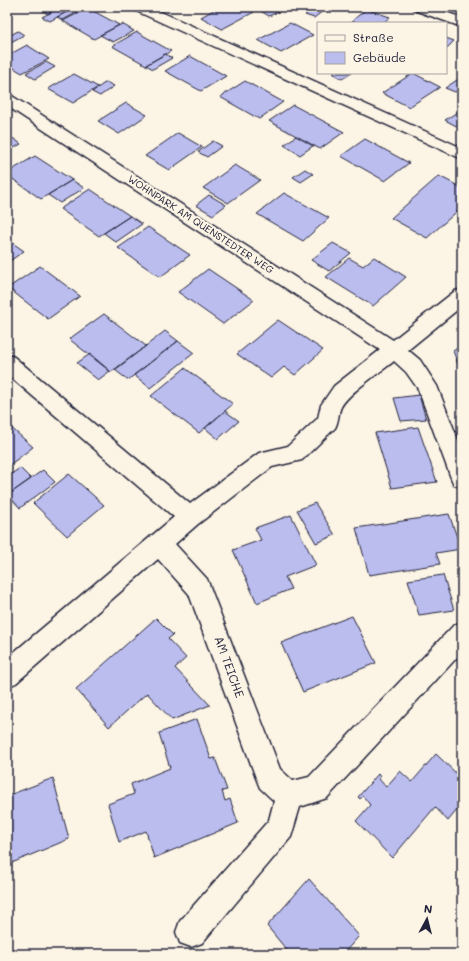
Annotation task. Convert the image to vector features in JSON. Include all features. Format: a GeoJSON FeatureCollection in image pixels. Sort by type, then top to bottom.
{"type":"FeatureCollection","features":[{"type":"Feature","properties":{"kind":"street"},"geometry":{"type":"LineString","coordinates":[[139,7],[462,154]]}},
{"type":"Feature","properties":{"kind":"street"},"geometry":{"type":"LineString","coordinates":[[419,7],[462,23]]}},
{"type":"Feature","properties":{"kind":"street","name":"WOHNPARK AM QUENSTEDTER WEG"},"geometry":{"type":"LineString","coordinates":[[7,99],[394,350]]}},
{"type":"Feature","properties":{"kind":"street"},"geometry":{"type":"LineString","coordinates":[[7,674],[190,517],[250,471],[267,460],[294,454],[328,422],[331,405],[341,392],[462,296]]}},
{"type":"Feature","properties":{"kind":"street"},"geometry":{"type":"LineString","coordinates":[[394,350],[413,366],[427,386],[462,478]]}},
{"type":"Feature","properties":{"kind":"street"},"geometry":{"type":"LineString","coordinates":[[7,362],[190,517]]}},
{"type":"Feature","properties":{"kind":"street","name":"AM TEICHE"},"geometry":{"type":"LineString","coordinates":[[160,544],[199,586],[270,778],[289,796]]}},
{"type":"Feature","properties":{"kind":"street"},"geometry":{"type":"LineString","coordinates":[[191,932],[281,827],[289,796],[317,788],[462,634]]}},
{"type":"Feature","properties":{"kind":"building"},"geometry":{"type":"Polygon","coordinates":[[[37,7],[61,7],[48,14],[37,7]]]}},
{"type":"Feature","properties":{"kind":"building"},"geometry":{"type":"Polygon","coordinates":[[[61,7],[76,7],[50,21],[42,17],[61,7]]]}},
{"type":"Feature","properties":{"kind":"building"},"geometry":{"type":"Polygon","coordinates":[[[76,7],[85,8],[63,20],[57,17],[76,7]]]}},
{"type":"Feature","properties":{"kind":"building"},"geometry":{"type":"Polygon","coordinates":[[[219,7],[246,7],[254,12],[222,29],[201,17],[219,7]]]}},
{"type":"Feature","properties":{"kind":"building"},"geometry":{"type":"Polygon","coordinates":[[[266,7],[281,7],[284,9],[269,16],[259,10],[266,7]]]}},
{"type":"Feature","properties":{"kind":"building"},"geometry":{"type":"Polygon","coordinates":[[[315,7],[328,7],[314,18],[305,15],[315,7]]]}},
{"type":"Feature","properties":{"kind":"building"},"geometry":{"type":"Polygon","coordinates":[[[88,8],[119,25],[94,39],[63,21],[88,8]]]}},
{"type":"Feature","properties":{"kind":"building"},"geometry":{"type":"Polygon","coordinates":[[[366,9],[390,17],[384,22],[352,21],[366,9]]]}},
{"type":"Feature","properties":{"kind":"building"},"geometry":{"type":"Polygon","coordinates":[[[290,23],[313,35],[281,53],[258,40],[290,23]]]}},
{"type":"Feature","properties":{"kind":"building"},"geometry":{"type":"Polygon","coordinates":[[[122,24],[134,31],[113,42],[100,35],[122,24]]]}},
{"type":"Feature","properties":{"kind":"building"},"geometry":{"type":"Polygon","coordinates":[[[18,31],[24,35],[7,44],[7,37],[18,31]]]}},
{"type":"Feature","properties":{"kind":"building"},"geometry":{"type":"Polygon","coordinates":[[[137,32],[171,51],[146,65],[112,46],[137,32]]]}},
{"type":"Feature","properties":{"kind":"building"},"geometry":{"type":"Polygon","coordinates":[[[447,38],[454,41],[447,48],[447,38]]]}},
{"type":"Feature","properties":{"kind":"building"},"geometry":{"type":"Polygon","coordinates":[[[27,45],[49,59],[22,73],[7,64],[7,56],[27,45]]]}},
{"type":"Feature","properties":{"kind":"building"},"geometry":{"type":"Polygon","coordinates":[[[165,54],[172,58],[153,69],[146,65],[165,54]]]}},
{"type":"Feature","properties":{"kind":"building"},"geometry":{"type":"Polygon","coordinates":[[[190,56],[226,76],[201,91],[165,71],[190,56]]]}},
{"type":"Feature","properties":{"kind":"building"},"geometry":{"type":"Polygon","coordinates":[[[46,62],[55,67],[35,79],[26,73],[46,62]]]}},
{"type":"Feature","properties":{"kind":"building"},"geometry":{"type":"Polygon","coordinates":[[[74,74],[98,87],[73,103],[48,89],[74,74]]]}},
{"type":"Feature","properties":{"kind":"building"},"geometry":{"type":"Polygon","coordinates":[[[334,74],[350,74],[342,79],[334,74]]]}},
{"type":"Feature","properties":{"kind":"building"},"geometry":{"type":"Polygon","coordinates":[[[411,74],[415,74],[440,87],[409,107],[382,93],[411,74]]]}},
{"type":"Feature","properties":{"kind":"building"},"geometry":{"type":"Polygon","coordinates":[[[457,80],[462,82],[462,88],[455,92],[445,88],[457,80]]]}},
{"type":"Feature","properties":{"kind":"building"},"geometry":{"type":"Polygon","coordinates":[[[245,81],[283,102],[259,119],[220,97],[245,81]]]}},
{"type":"Feature","properties":{"kind":"building"},"geometry":{"type":"Polygon","coordinates":[[[106,82],[114,86],[100,96],[92,92],[106,82]]]}},
{"type":"Feature","properties":{"kind":"building"},"geometry":{"type":"Polygon","coordinates":[[[126,103],[147,115],[119,134],[98,121],[126,103]]]}},
{"type":"Feature","properties":{"kind":"building"},"geometry":{"type":"Polygon","coordinates":[[[293,105],[344,132],[320,149],[269,121],[293,105]]]}},
{"type":"Feature","properties":{"kind":"building"},"geometry":{"type":"Polygon","coordinates":[[[462,109],[462,129],[445,120],[462,109]]]}},
{"type":"Feature","properties":{"kind":"building"},"geometry":{"type":"Polygon","coordinates":[[[178,133],[202,147],[169,170],[145,156],[178,133]]]}},
{"type":"Feature","properties":{"kind":"building"},"geometry":{"type":"Polygon","coordinates":[[[7,134],[21,144],[7,152],[7,134]]]}},
{"type":"Feature","properties":{"kind":"building"},"geometry":{"type":"Polygon","coordinates":[[[296,136],[313,146],[300,155],[284,145],[296,136]]]}},
{"type":"Feature","properties":{"kind":"building"},"geometry":{"type":"Polygon","coordinates":[[[365,139],[409,163],[385,181],[341,156],[365,139]]]}},
{"type":"Feature","properties":{"kind":"building"},"geometry":{"type":"Polygon","coordinates":[[[213,141],[222,146],[207,157],[198,152],[213,141]]]}},
{"type":"Feature","properties":{"kind":"building"},"geometry":{"type":"Polygon","coordinates":[[[35,156],[72,180],[41,199],[7,175],[7,173],[35,156]]]}},
{"type":"Feature","properties":{"kind":"building"},"geometry":{"type":"Polygon","coordinates":[[[235,165],[260,180],[228,203],[203,188],[235,165]]]}},
{"type":"Feature","properties":{"kind":"building"},"geometry":{"type":"Polygon","coordinates":[[[305,169],[313,174],[301,182],[293,177],[305,169]]]}},
{"type":"Feature","properties":{"kind":"building"},"geometry":{"type":"Polygon","coordinates":[[[439,176],[462,188],[462,207],[427,238],[391,218],[439,176]]]}},
{"type":"Feature","properties":{"kind":"building"},"geometry":{"type":"Polygon","coordinates":[[[72,180],[84,188],[60,203],[48,195],[72,180]]]}},
{"type":"Feature","properties":{"kind":"building"},"geometry":{"type":"Polygon","coordinates":[[[90,189],[130,216],[99,236],[60,209],[90,189]]]}},
{"type":"Feature","properties":{"kind":"building"},"geometry":{"type":"Polygon","coordinates":[[[284,193],[329,218],[303,241],[257,214],[284,193]]]}},
{"type":"Feature","properties":{"kind":"building"},"geometry":{"type":"Polygon","coordinates":[[[209,195],[226,205],[213,215],[196,205],[209,195]]]}},
{"type":"Feature","properties":{"kind":"building"},"geometry":{"type":"Polygon","coordinates":[[[130,216],[142,224],[116,242],[104,233],[130,216]]]}},
{"type":"Feature","properties":{"kind":"building"},"geometry":{"type":"Polygon","coordinates":[[[148,227],[190,255],[160,277],[118,248],[148,227]]]}},
{"type":"Feature","properties":{"kind":"building"},"geometry":{"type":"Polygon","coordinates":[[[7,239],[24,251],[7,263],[7,239]]]}},
{"type":"Feature","properties":{"kind":"building"},"geometry":{"type":"Polygon","coordinates":[[[333,243],[351,253],[329,271],[311,260],[333,243]]]}},
{"type":"Feature","properties":{"kind":"building"},"geometry":{"type":"Polygon","coordinates":[[[374,257],[406,277],[373,306],[326,277],[349,258],[363,266],[374,257]]]}},
{"type":"Feature","properties":{"kind":"building"},"geometry":{"type":"Polygon","coordinates":[[[40,266],[80,296],[48,319],[8,288],[40,266]]]}},
{"type":"Feature","properties":{"kind":"building"},"geometry":{"type":"Polygon","coordinates":[[[208,269],[254,300],[223,324],[178,292],[208,269]]]}},
{"type":"Feature","properties":{"kind":"building"},"geometry":{"type":"Polygon","coordinates":[[[104,314],[146,346],[111,372],[69,339],[104,314]]]}},
{"type":"Feature","properties":{"kind":"building"},"geometry":{"type":"Polygon","coordinates":[[[278,320],[323,350],[295,375],[284,367],[271,378],[237,354],[278,320]]]}},
{"type":"Feature","properties":{"kind":"building"},"geometry":{"type":"Polygon","coordinates":[[[165,331],[178,341],[128,380],[115,370],[165,331]]]}},
{"type":"Feature","properties":{"kind":"building"},"geometry":{"type":"Polygon","coordinates":[[[178,341],[194,353],[150,388],[134,375],[178,341]]]}},
{"type":"Feature","properties":{"kind":"building"},"geometry":{"type":"Polygon","coordinates":[[[462,345],[462,375],[453,351],[462,345]]]}},
{"type":"Feature","properties":{"kind":"building"},"geometry":{"type":"Polygon","coordinates":[[[90,354],[110,371],[98,380],[77,363],[90,354]]]}},
{"type":"Feature","properties":{"kind":"building"},"geometry":{"type":"Polygon","coordinates":[[[185,368],[233,404],[199,433],[151,396],[185,368]]]}},
{"type":"Feature","properties":{"kind":"building"},"geometry":{"type":"Polygon","coordinates":[[[419,395],[426,419],[401,421],[394,398],[419,395]]]}},
{"type":"Feature","properties":{"kind":"building"},"geometry":{"type":"Polygon","coordinates":[[[225,411],[239,421],[218,439],[205,428],[225,411]]]}},
{"type":"Feature","properties":{"kind":"building"},"geometry":{"type":"Polygon","coordinates":[[[7,424],[33,447],[7,467],[7,424]]]}},
{"type":"Feature","properties":{"kind":"building"},"geometry":{"type":"Polygon","coordinates":[[[418,427],[437,482],[392,488],[375,433],[418,427]]]}},
{"type":"Feature","properties":{"kind":"building"},"geometry":{"type":"Polygon","coordinates":[[[20,468],[31,479],[8,495],[7,477],[20,468]]]}},
{"type":"Feature","properties":{"kind":"building"},"geometry":{"type":"Polygon","coordinates":[[[43,470],[55,482],[20,508],[8,495],[43,470]]]}},
{"type":"Feature","properties":{"kind":"building"},"geometry":{"type":"Polygon","coordinates":[[[69,474],[104,505],[67,536],[33,503],[69,474]]]}},
{"type":"Feature","properties":{"kind":"building"},"geometry":{"type":"Polygon","coordinates":[[[315,503],[335,535],[316,543],[297,510],[315,503]]]}},
{"type":"Feature","properties":{"kind":"building"},"geometry":{"type":"Polygon","coordinates":[[[449,514],[461,549],[436,553],[440,564],[369,575],[356,528],[449,514]]]}},
{"type":"Feature","properties":{"kind":"building"},"geometry":{"type":"Polygon","coordinates":[[[291,515],[316,565],[285,577],[291,589],[257,603],[233,550],[261,540],[255,528],[291,515]]]}},
{"type":"Feature","properties":{"kind":"building"},"geometry":{"type":"Polygon","coordinates":[[[443,575],[454,610],[419,615],[408,580],[443,575]]]}},
{"type":"Feature","properties":{"kind":"building"},"geometry":{"type":"Polygon","coordinates":[[[352,616],[376,663],[303,692],[281,643],[352,616]]]}},
{"type":"Feature","properties":{"kind":"building"},"geometry":{"type":"Polygon","coordinates":[[[156,618],[173,635],[168,639],[186,658],[175,668],[210,705],[172,720],[147,693],[109,727],[76,689],[156,618]]]}},
{"type":"Feature","properties":{"kind":"building"},"geometry":{"type":"Polygon","coordinates":[[[197,719],[211,759],[215,758],[227,790],[222,791],[225,801],[230,799],[238,823],[154,858],[146,831],[119,842],[108,804],[134,794],[131,784],[170,768],[159,733],[197,719]]]}},
{"type":"Feature","properties":{"kind":"building"},"geometry":{"type":"Polygon","coordinates":[[[436,754],[462,779],[462,804],[448,821],[435,807],[392,858],[356,821],[370,805],[363,796],[360,799],[358,797],[378,774],[380,777],[379,779],[386,787],[400,771],[412,782],[436,754]]]}},
{"type":"Feature","properties":{"kind":"building"},"geometry":{"type":"Polygon","coordinates":[[[53,778],[69,839],[7,865],[7,796],[53,778]]]}},
{"type":"Feature","properties":{"kind":"building"},"geometry":{"type":"Polygon","coordinates":[[[309,879],[359,936],[343,954],[290,954],[267,926],[309,879]]]}}]}
